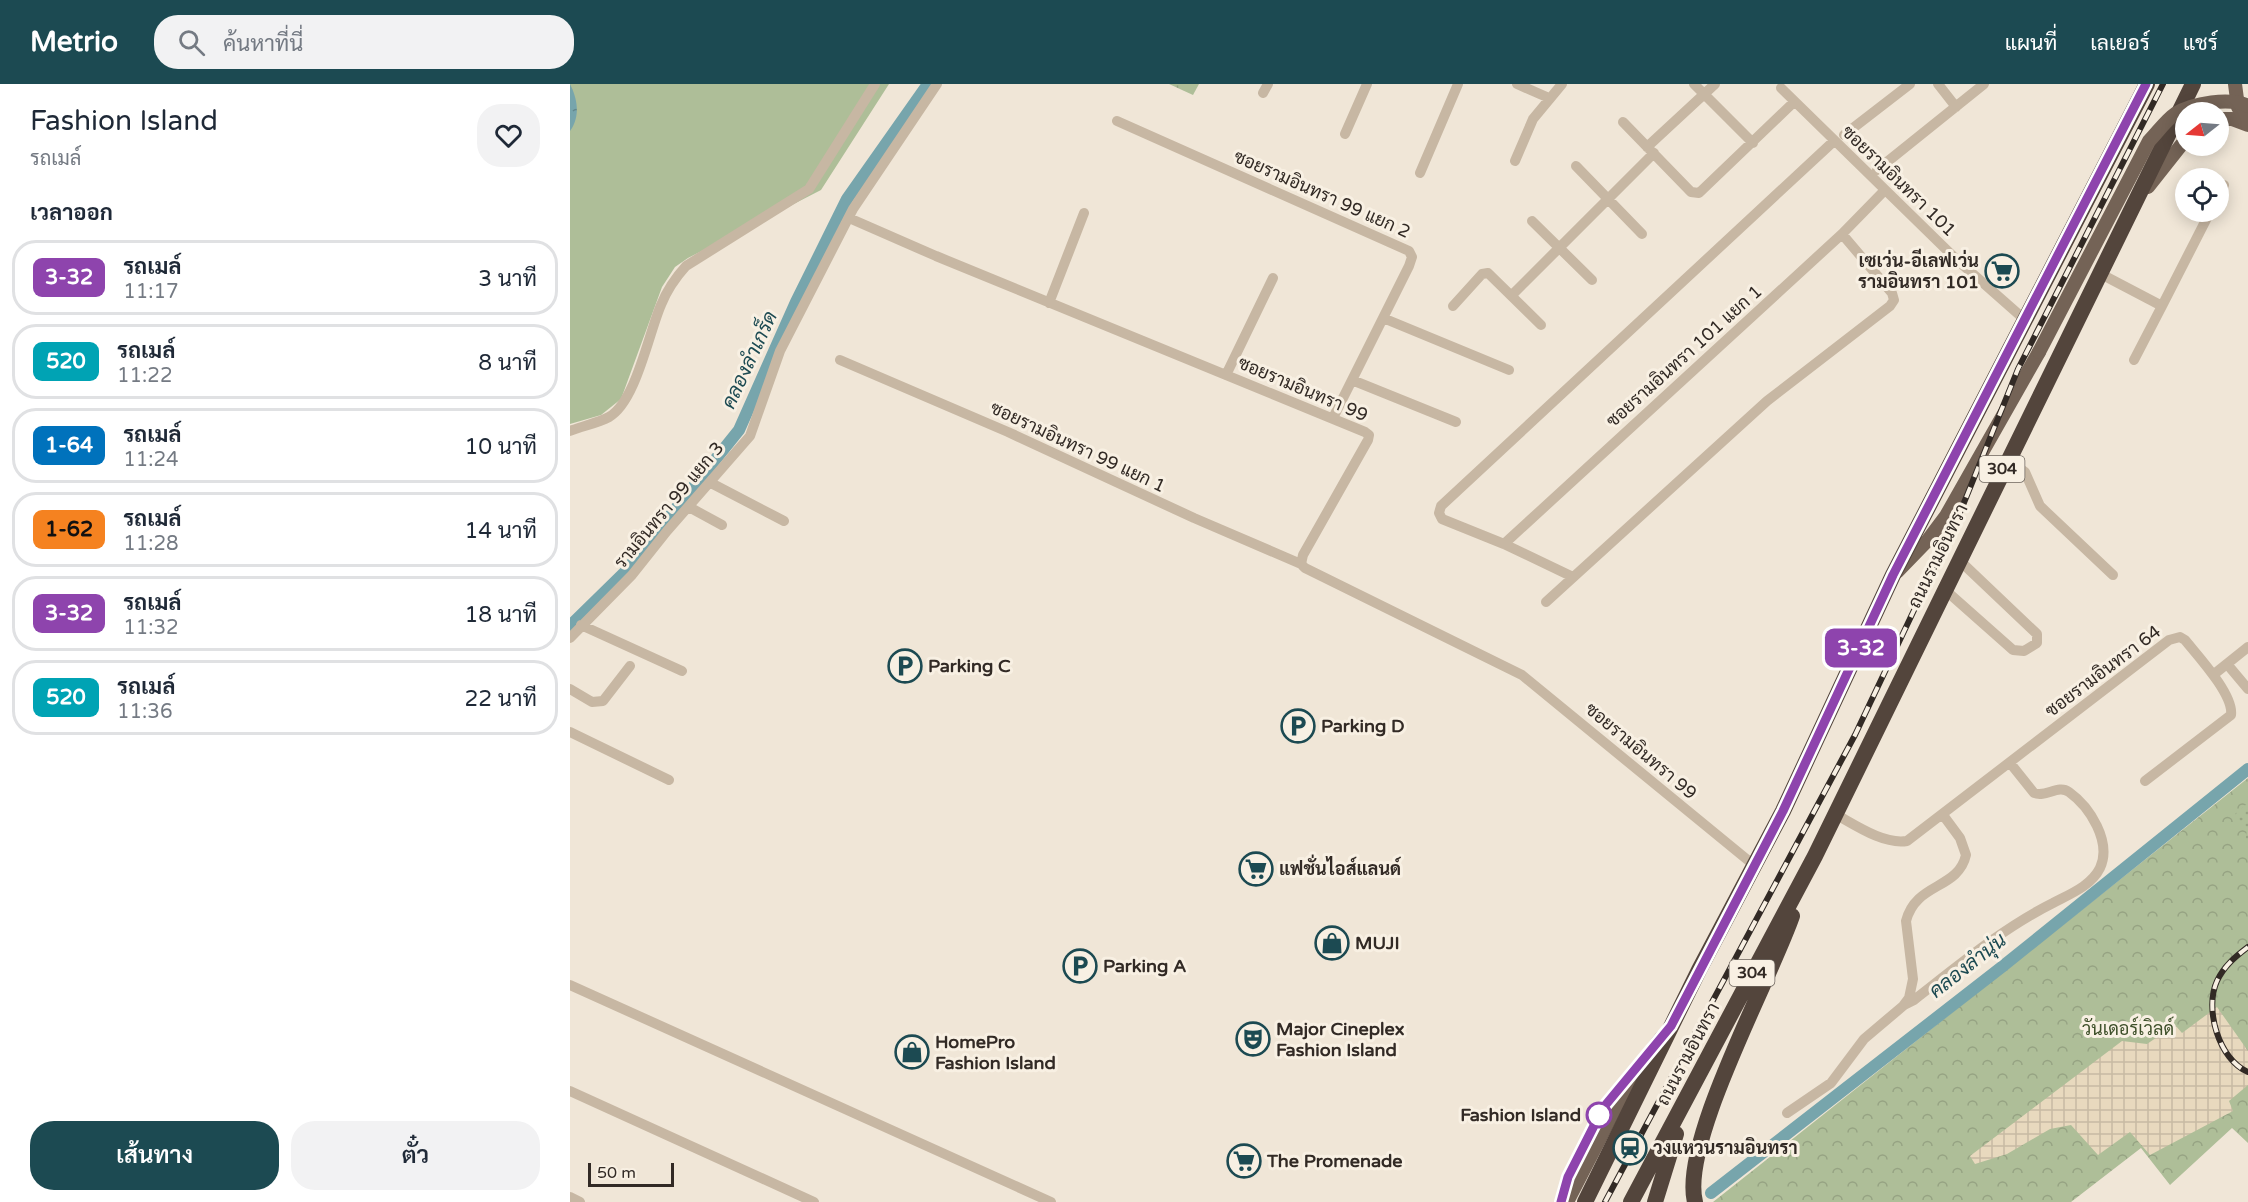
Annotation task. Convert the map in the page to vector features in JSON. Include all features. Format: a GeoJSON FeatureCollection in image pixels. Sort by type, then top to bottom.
{"type":"FeatureCollection","features":[{"type":"Feature","properties":{"kind":"highway","name":"ถนนรามอินทรา"},"geometry":{"type":"LineString","coordinates":[[1585,1202],[1671,1026],[1755,866],[1853,666],[1893,575],[2146,84]]}},
{"type":"Feature","properties":{"kind":"highway","name":"ถนนรามอินทรา"},"geometry":{"type":"LineString","coordinates":[[1631,1202],[1815,856],[1943,588],[2193,84]]}},
{"type":"Feature","properties":{"kind":"highway"},"geometry":{"type":"LineString","coordinates":[[1695,1202],[1692,1177],[1709,1114],[1782,944],[1815,856]]}},
{"type":"Feature","properties":{"kind":"highway"},"geometry":{"type":"LineString","coordinates":[[1655,1202],[1690,1090]]}},
{"type":"Feature","properties":{"kind":"main road"},"geometry":{"type":"LineString","coordinates":[[2235,84],[2238,107],[2248,124]]}},
{"type":"Feature","properties":{"kind":"main road"},"geometry":{"type":"LineString","coordinates":[[1893,575],[1917,553],[1947,516],[2039,352],[2149,141],[2175,114],[2214,101],[2239,102],[2248,106]]}},
{"type":"Feature","properties":{"kind":"main road"},"geometry":{"type":"LineString","coordinates":[[2229,119],[2248,124]]}},
{"type":"Feature","properties":{"kind":"main road"},"geometry":{"type":"LineString","coordinates":[[2134,204],[2175,153]]}},
{"type":"Feature","properties":{"kind":"main road"},"geometry":{"type":"LineString","coordinates":[[1567,1202],[1633,1074],[1671,1026]]}},
{"type":"Feature","properties":{"kind":"street"},"geometry":{"type":"LineString","coordinates":[[570,431],[610,417],[621,407],[634,380],[661,303],[676,277],[686,266],[809,189],[875,84]]}},
{"type":"Feature","properties":{"kind":"street","name":"รามอินทรา 99 แยก 3"},"geometry":{"type":"LineString","coordinates":[[570,638],[632,575],[750,436],[780,351],[849,218],[877,171],[937,84]]}},
{"type":"Feature","properties":{"kind":"street"},"geometry":{"type":"LineString","coordinates":[[1345,134],[1367,84]]}},
{"type":"Feature","properties":{"kind":"street"},"geometry":{"type":"LineString","coordinates":[[1420,172],[1458,84]]}},
{"type":"Feature","properties":{"kind":"street"},"geometry":{"type":"LineString","coordinates":[[1517,84],[1549,98]]}},
{"type":"Feature","properties":{"kind":"street"},"geometry":{"type":"LineString","coordinates":[[1515,161],[1533,119],[1562,84]]}},
{"type":"Feature","properties":{"kind":"street"},"geometry":{"type":"LineString","coordinates":[[1694,84],[1753,143]]}},
{"type":"Feature","properties":{"kind":"street"},"geometry":{"type":"LineString","coordinates":[[1512,295],[1607,200],[1714,84]]}},
{"type":"Feature","properties":{"kind":"street"},"geometry":{"type":"LineString","coordinates":[[1844,135],[1910,84]]}},
{"type":"Feature","properties":{"kind":"street"},"geometry":{"type":"LineString","coordinates":[[1938,84],[1956,107]]}},
{"type":"Feature","properties":{"kind":"street"},"geometry":{"type":"LineString","coordinates":[[1877,170],[1984,84]]}},
{"type":"Feature","properties":{"kind":"street","name":"ซอยรามอินทรา 101"},"geometry":{"type":"LineString","coordinates":[[1780,88],[1884,191],[2024,319]]}},
{"type":"Feature","properties":{"kind":"street"},"geometry":{"type":"LineString","coordinates":[[1623,122],[1691,192],[1699,193],[1794,102]]}},
{"type":"Feature","properties":{"kind":"street","name":"ซอยรามอินทรา 99 แยก 2"},"geometry":{"type":"LineString","coordinates":[[1117,121],[1409,251],[1412,257],[1409,266],[1333,418]]}},
{"type":"Feature","properties":{"kind":"street"},"geometry":{"type":"LineString","coordinates":[[1572,577],[1504,544],[1442,519],[1439,513],[1441,506],[1834,141]]}},
{"type":"Feature","properties":{"kind":"street"},"geometry":{"type":"LineString","coordinates":[[1576,166],[1642,234]]}},
{"type":"Feature","properties":{"kind":"street","name":"ซอยรามอินทรา 101 แยก 1"},"geometry":{"type":"LineString","coordinates":[[1504,544],[1842,234],[1884,191]]}},
{"type":"Feature","properties":{"kind":"street"},"geometry":{"type":"LineString","coordinates":[[1048,303],[1084,213]]}},
{"type":"Feature","properties":{"kind":"street","name":"ซอยรามอินทรา 99"},"geometry":{"type":"LineString","coordinates":[[849,218],[1048,303],[1365,432],[1369,435],[1368,440],[1303,555],[1301,564],[1522,675],[1755,866]]}},
{"type":"Feature","properties":{"kind":"street"},"geometry":{"type":"LineString","coordinates":[[1532,222],[1592,280]]}},
{"type":"Feature","properties":{"kind":"street"},"geometry":{"type":"LineString","coordinates":[[2134,360],[2205,222]]}},
{"type":"Feature","properties":{"kind":"street"},"geometry":{"type":"LineString","coordinates":[[1546,602],[1767,401],[1890,306],[1894,300],[1893,293],[1842,234]]}},
{"type":"Feature","properties":{"kind":"street"},"geometry":{"type":"LineString","coordinates":[[1453,306],[1485,272],[1512,295],[1541,325]]}},
{"type":"Feature","properties":{"kind":"street"},"geometry":{"type":"LineString","coordinates":[[2099,273],[2162,306]]}},
{"type":"Feature","properties":{"kind":"street"},"geometry":{"type":"LineString","coordinates":[[1226,375],[1273,278]]}},
{"type":"Feature","properties":{"kind":"street"},"geometry":{"type":"LineString","coordinates":[[1383,318],[1509,370]]}},
{"type":"Feature","properties":{"kind":"street","name":"ซอยรามอินทรา 99 แยก 1"},"geometry":{"type":"LineString","coordinates":[[840,360],[1008,432],[1194,518],[1301,564]]}},
{"type":"Feature","properties":{"kind":"street"},"geometry":{"type":"LineString","coordinates":[[1352,380],[1456,422]]}},
{"type":"Feature","properties":{"kind":"street"},"geometry":{"type":"LineString","coordinates":[[2007,459],[2025,472],[2040,506],[2113,575]]}},
{"type":"Feature","properties":{"kind":"street"},"geometry":{"type":"LineString","coordinates":[[711,483],[784,521]]}},
{"type":"Feature","properties":{"kind":"street"},"geometry":{"type":"LineString","coordinates":[[689,507],[722,525]]}},
{"type":"Feature","properties":{"kind":"street"},"geometry":{"type":"LineString","coordinates":[[1943,588],[2013,650],[2024,651],[2037,643],[2037,634],[1958,559]]}},
{"type":"Feature","properties":{"kind":"street"},"geometry":{"type":"LineString","coordinates":[[581,625],[682,671]]}},
{"type":"Feature","properties":{"kind":"street","name":"ซอยรามอินทรา 64"},"geometry":{"type":"LineString","coordinates":[[1835,814],[1865,830],[1901,842],[1907,841],[2173,638],[2185,640],[2213,675],[2230,703],[2231,715],[2145,781]]}},
{"type":"Feature","properties":{"kind":"street"},"geometry":{"type":"LineString","coordinates":[[2213,675],[2248,647]]}},
{"type":"Feature","properties":{"kind":"street"},"geometry":{"type":"LineString","coordinates":[[2227,664],[2248,689]]}},
{"type":"Feature","properties":{"kind":"street"},"geometry":{"type":"LineString","coordinates":[[570,689],[592,702],[603,701],[630,666]]}},
{"type":"Feature","properties":{"kind":"street"},"geometry":{"type":"LineString","coordinates":[[570,732],[669,780]]}},
{"type":"Feature","properties":{"kind":"street"},"geometry":{"type":"LineString","coordinates":[[1787,1113],[1831,1083],[1863,1039],[1904,1005],[1914,1000],[2010,927],[2084,886],[2101,866],[2103,845],[2099,829],[2070,793],[2061,790],[2044,795],[2034,793],[2010,762]]}},
{"type":"Feature","properties":{"kind":"street"},"geometry":{"type":"LineString","coordinates":[[1904,1005],[1912,989],[1913,979],[1906,921],[1908,913],[1922,894],[1954,877],[1964,863],[1966,855],[1959,838],[1943,815]]}},
{"type":"Feature","properties":{"kind":"street"},"geometry":{"type":"LineString","coordinates":[[570,985],[1051,1202]]}},
{"type":"Feature","properties":{"kind":"street"},"geometry":{"type":"LineString","coordinates":[[570,1091],[814,1202]]}},
{"type":"Feature","properties":{"kind":"street"},"geometry":{"type":"LineString","coordinates":[[570,1197],[580,1202]]}},
{"type":"Feature","properties":{"kind":"green space"},"geometry":{"type":"Polygon","coordinates":[[[570,84],[889,84],[821,190],[688,258],[675,267],[662,287],[621,399],[601,415],[570,424],[570,84]]]}},
{"type":"Feature","properties":{"kind":"green space"},"geometry":{"type":"Polygon","coordinates":[[[1169,84],[1199,84],[1193,95],[1169,84]]]}},
{"type":"Feature","properties":{"kind":"green space","name":"วันเดอร์เวิลด์"},"geometry":{"type":"Polygon","coordinates":[[[2248,778],[2248,1143],[2232,1128],[2170,1185],[2141,1148],[2071,1202],[1713,1202],[2248,778]]]}},
{"type":"Feature","properties":{"kind":"green space"},"geometry":{"type":"Polygon","coordinates":[[[2248,803],[2248,845],[2245,842],[2247,830],[2235,814],[2248,803]]]}},
{"type":"Feature","properties":{"kind":"shaded area"},"geometry":{"type":"Polygon","coordinates":[[[2217,1007],[2248,1051],[2248,1085],[2229,1101],[2233,1111],[2150,1155],[2130,1132],[2098,1155],[2071,1125],[2050,1129],[2007,1154],[1975,1164],[1970,1156],[2122,1041],[2147,1044],[2175,1025],[2182,1033],[2217,1007]]]}},
{"type":"Feature","properties":{"kind":"water"},"geometry":{"type":"Polygon","coordinates":[[[570,84],[577,113],[570,131],[570,84]]]}},
{"type":"Feature","properties":{"kind":"waterway","name":"คลองลำเกร็ด"},"geometry":{"type":"LineString","coordinates":[[570,626],[625,572],[739,430],[796,302],[847,199],[928,84]]}},
{"type":"Feature","properties":{"kind":"waterway","name":"คลองลำนุ่น"},"geometry":{"type":"LineString","coordinates":[[1711,1193],[2003,966],[2248,769]]}},
{"type":"Feature","properties":{"kind":"railway"},"geometry":{"type":"LineString","coordinates":[[1605,1202],[1855,735],[1959,515],[2018,369],[2163,84]]}},
{"type":"Feature","properties":{"kind":"railway"},"geometry":{"type":"LineString","coordinates":[[2248,947],[2223,971],[2213,992],[2212,1005],[2213,1019],[2222,1045],[2229,1057],[2248,1072]]}},
{"type":"Feature","properties":{"kind":"bus line","name":"3-32"},"geometry":{"type":"LineString","coordinates":[[1561,1202],[1568,1177],[1603,1108],[1671,1026],[1755,866],[1857,656],[1893,575],[2146,84]]}},
{"type":"Feature","properties":{"kind":"place","name":"เซเว่น-อีเลฟเว่น รามอินทรา 101"},"geometry":{"type":"Point","coordinates":[2002,271]}},
{"type":"Feature","properties":{"kind":"place","name":"Parking C"},"geometry":{"type":"Point","coordinates":[905,666]}},
{"type":"Feature","properties":{"kind":"place","name":"Parking D"},"geometry":{"type":"Point","coordinates":[1298,726]}},
{"type":"Feature","properties":{"kind":"place","name":"แฟชั่นไอส์แลนด์"},"geometry":{"type":"Point","coordinates":[1256,869]}},
{"type":"Feature","properties":{"kind":"place","name":"MUJI"},"geometry":{"type":"Point","coordinates":[1332,943]}},
{"type":"Feature","properties":{"kind":"place","name":"Parking A"},"geometry":{"type":"Point","coordinates":[1080,966]}},
{"type":"Feature","properties":{"kind":"place","name":"Major Cineplex Fashion Island"},"geometry":{"type":"Point","coordinates":[1253,1039]}},
{"type":"Feature","properties":{"kind":"place","name":"HomePro Fashion Island"},"geometry":{"type":"Point","coordinates":[912,1052]}},
{"type":"Feature","properties":{"kind":"place","name":"Fashion Island"},"geometry":{"type":"Point","coordinates":[1599,1115]}},
{"type":"Feature","properties":{"kind":"place","name":"วงแหวนรามอินทรา"},"geometry":{"type":"Point","coordinates":[1630,1148]}},
{"type":"Feature","properties":{"kind":"place","name":"The Promenade"},"geometry":{"type":"Point","coordinates":[1244,1161]}}]}
